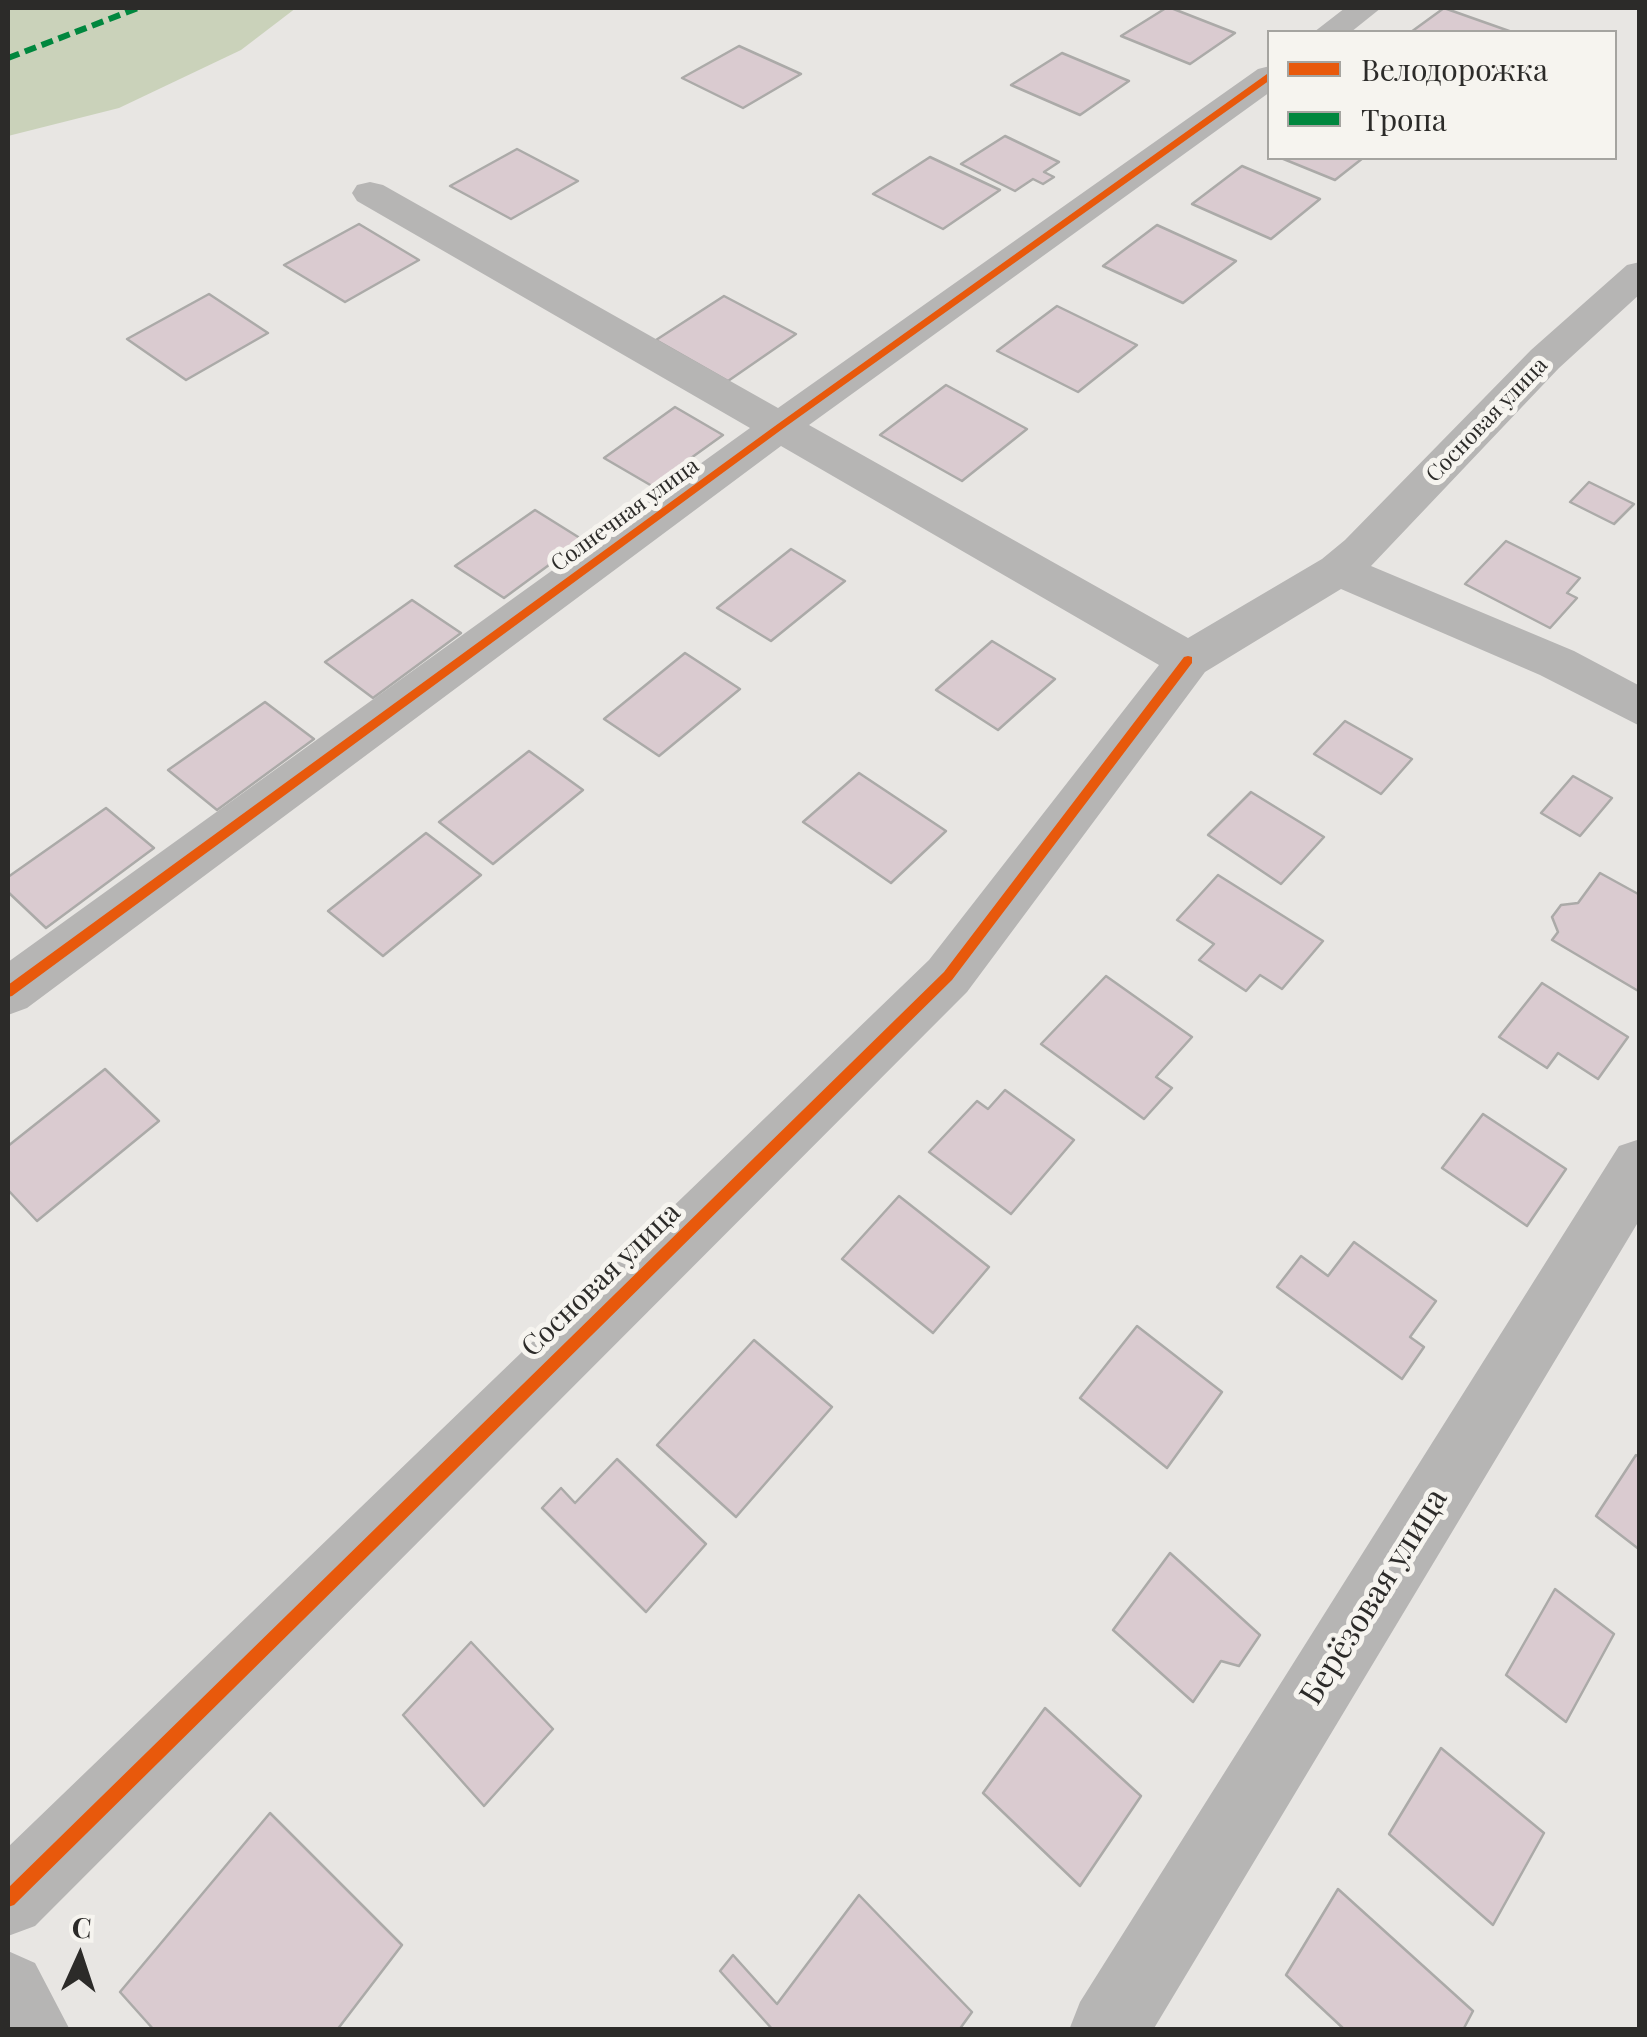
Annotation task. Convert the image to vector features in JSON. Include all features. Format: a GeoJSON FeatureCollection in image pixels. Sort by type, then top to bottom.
{"type":"FeatureCollection","features":[{"type":"Feature","properties":{"kind":"street"},"geometry":{"type":"LineString","coordinates":[[1333,30],[1365,8]]}},
{"type":"Feature","properties":{"kind":"street","name":"Солнечная улица"},"geometry":{"type":"LineString","coordinates":[[8,992],[778,428],[1267,78]]}},
{"type":"Feature","properties":{"kind":"street"},"geometry":{"type":"LineString","coordinates":[[370,193],[1188,660]]}},
{"type":"Feature","properties":{"kind":"street","name":"Сосновая улица"},"geometry":{"type":"LineString","coordinates":[[8,1898],[948,976],[1188,660],[1338,570],[1361,552],[1545,359],[1640,273]]}},
{"type":"Feature","properties":{"kind":"street"},"geometry":{"type":"LineString","coordinates":[[1338,570],[1558,663],[1640,708]]}},
{"type":"Feature","properties":{"kind":"street","name":"Берёзовая улица"},"geometry":{"type":"LineString","coordinates":[[1108,2030],[1640,1165]]}},
{"type":"Feature","properties":{"kind":"street"},"geometry":{"type":"LineString","coordinates":[[8,1990],[31,2030]]}},
{"type":"Feature","properties":{"kind":"green space"},"geometry":{"type":"Polygon","coordinates":[[[8,8],[296,8],[241,50],[119,108],[8,136],[8,8]]]}},
{"type":"Feature","properties":{"kind":"building"},"geometry":{"type":"Polygon","coordinates":[[[1166,8],[1235,33],[1190,64],[1121,36],[1166,8]]]}},
{"type":"Feature","properties":{"kind":"building"},"geometry":{"type":"Polygon","coordinates":[[[1444,8],[1506,30],[1414,30],[1444,8]]]}},
{"type":"Feature","properties":{"kind":"building"},"geometry":{"type":"Polygon","coordinates":[[[739,46],[801,74],[743,108],[682,78],[739,46]]]}},
{"type":"Feature","properties":{"kind":"building"},"geometry":{"type":"Polygon","coordinates":[[[1062,53],[1129,81],[1080,115],[1011,85],[1062,53]]]}},
{"type":"Feature","properties":{"kind":"building"},"geometry":{"type":"Polygon","coordinates":[[[1005,136],[1059,162],[1044,172],[1054,177],[1043,184],[1033,179],[1015,191],[961,164],[1005,136]]]}},
{"type":"Feature","properties":{"kind":"building"},"geometry":{"type":"Polygon","coordinates":[[[517,149],[578,181],[511,219],[450,186],[517,149]]]}},
{"type":"Feature","properties":{"kind":"building"},"geometry":{"type":"Polygon","coordinates":[[[930,157],[1000,190],[943,229],[873,194],[930,157]]]}},
{"type":"Feature","properties":{"kind":"building"},"geometry":{"type":"Polygon","coordinates":[[[1286,160],[1360,160],[1335,180],[1286,160]]]}},
{"type":"Feature","properties":{"kind":"building"},"geometry":{"type":"Polygon","coordinates":[[[1242,166],[1320,199],[1271,239],[1192,204],[1242,166]]]}},
{"type":"Feature","properties":{"kind":"building"},"geometry":{"type":"Polygon","coordinates":[[[359,224],[419,260],[345,302],[284,265],[359,224]]]}},
{"type":"Feature","properties":{"kind":"building"},"geometry":{"type":"Polygon","coordinates":[[[1157,225],[1236,261],[1183,303],[1103,266],[1157,225]]]}},
{"type":"Feature","properties":{"kind":"building"},"geometry":{"type":"Polygon","coordinates":[[[209,294],[268,333],[186,380],[127,339],[209,294]]]}},
{"type":"Feature","properties":{"kind":"building"},"geometry":{"type":"Polygon","coordinates":[[[724,296],[796,334],[728,381],[656,340],[724,296]]]}},
{"type":"Feature","properties":{"kind":"building"},"geometry":{"type":"Polygon","coordinates":[[[1057,306],[1137,345],[1078,392],[997,351],[1057,306]]]}},
{"type":"Feature","properties":{"kind":"building"},"geometry":{"type":"Polygon","coordinates":[[[946,385],[1027,429],[962,481],[880,435],[946,385]]]}},
{"type":"Feature","properties":{"kind":"building"},"geometry":{"type":"Polygon","coordinates":[[[675,407],[723,435],[652,486],[604,458],[675,407]]]}},
{"type":"Feature","properties":{"kind":"building"},"geometry":{"type":"Polygon","coordinates":[[[1589,482],[1634,504],[1614,524],[1570,502],[1589,482]]]}},
{"type":"Feature","properties":{"kind":"building"},"geometry":{"type":"Polygon","coordinates":[[[535,510],[583,540],[504,598],[455,566],[535,510]]]}},
{"type":"Feature","properties":{"kind":"building"},"geometry":{"type":"Polygon","coordinates":[[[1506,541],[1580,578],[1567,593],[1577,598],[1550,628],[1465,584],[1506,541]]]}},
{"type":"Feature","properties":{"kind":"building"},"geometry":{"type":"Polygon","coordinates":[[[791,549],[845,581],[771,641],[717,608],[791,549]]]}},
{"type":"Feature","properties":{"kind":"building"},"geometry":{"type":"Polygon","coordinates":[[[412,600],[461,633],[373,698],[325,662],[412,600]]]}},
{"type":"Feature","properties":{"kind":"building"},"geometry":{"type":"Polygon","coordinates":[[[992,641],[1055,679],[998,730],[936,690],[992,641]]]}},
{"type":"Feature","properties":{"kind":"building"},"geometry":{"type":"Polygon","coordinates":[[[685,653],[740,689],[659,756],[604,719],[685,653]]]}},
{"type":"Feature","properties":{"kind":"building"},"geometry":{"type":"Polygon","coordinates":[[[265,702],[314,739],[217,810],[168,770],[265,702]]]}},
{"type":"Feature","properties":{"kind":"building"},"geometry":{"type":"Polygon","coordinates":[[[1345,721],[1412,759],[1381,794],[1314,754],[1345,721]]]}},
{"type":"Feature","properties":{"kind":"building"},"geometry":{"type":"Polygon","coordinates":[[[529,751],[583,790],[493,864],[439,822],[529,751]]]}},
{"type":"Feature","properties":{"kind":"building"},"geometry":{"type":"Polygon","coordinates":[[[859,773],[946,831],[891,883],[803,822],[859,773]]]}},
{"type":"Feature","properties":{"kind":"building"},"geometry":{"type":"Polygon","coordinates":[[[1573,776],[1612,798],[1580,836],[1541,813],[1573,776]]]}},
{"type":"Feature","properties":{"kind":"building"},"geometry":{"type":"Polygon","coordinates":[[[1251,792],[1324,837],[1281,884],[1208,835],[1251,792]]]}},
{"type":"Feature","properties":{"kind":"building"},"geometry":{"type":"Polygon","coordinates":[[[106,808],[154,848],[46,928],[8,892],[8,877],[106,808]]]}},
{"type":"Feature","properties":{"kind":"building"},"geometry":{"type":"Polygon","coordinates":[[[426,833],[481,875],[383,956],[328,911],[426,833]]]}},
{"type":"Feature","properties":{"kind":"building"},"geometry":{"type":"Polygon","coordinates":[[[1600,873],[1640,895],[1640,992],[1552,940],[1558,932],[1552,917],[1561,905],[1578,903],[1600,873]]]}},
{"type":"Feature","properties":{"kind":"building"},"geometry":{"type":"Polygon","coordinates":[[[1218,875],[1323,941],[1282,989],[1260,975],[1246,991],[1199,960],[1214,944],[1177,920],[1218,875]]]}},
{"type":"Feature","properties":{"kind":"building"},"geometry":{"type":"Polygon","coordinates":[[[1106,976],[1192,1037],[1156,1077],[1172,1088],[1144,1119],[1041,1044],[1106,976]]]}},
{"type":"Feature","properties":{"kind":"building"},"geometry":{"type":"Polygon","coordinates":[[[1542,983],[1628,1037],[1598,1079],[1558,1053],[1547,1068],[1499,1037],[1542,983]]]}},
{"type":"Feature","properties":{"kind":"building"},"geometry":{"type":"Polygon","coordinates":[[[105,1069],[159,1121],[37,1221],[8,1190],[8,1146],[105,1069]]]}},
{"type":"Feature","properties":{"kind":"building"},"geometry":{"type":"Polygon","coordinates":[[[1005,1090],[1074,1140],[1011,1214],[929,1152],[977,1101],[988,1109],[1005,1090]]]}},
{"type":"Feature","properties":{"kind":"building"},"geometry":{"type":"Polygon","coordinates":[[[1483,1114],[1566,1169],[1527,1226],[1442,1168],[1483,1114]]]}},
{"type":"Feature","properties":{"kind":"building"},"geometry":{"type":"Polygon","coordinates":[[[899,1196],[989,1267],[933,1333],[842,1259],[899,1196]]]}},
{"type":"Feature","properties":{"kind":"building"},"geometry":{"type":"Polygon","coordinates":[[[1354,1242],[1436,1301],[1410,1337],[1424,1347],[1402,1379],[1277,1287],[1301,1256],[1328,1276],[1354,1242]]]}},
{"type":"Feature","properties":{"kind":"building"},"geometry":{"type":"Polygon","coordinates":[[[1137,1326],[1222,1392],[1167,1468],[1080,1398],[1137,1326]]]}},
{"type":"Feature","properties":{"kind":"building"},"geometry":{"type":"Polygon","coordinates":[[[754,1340],[832,1407],[736,1517],[657,1445],[754,1340]]]}},
{"type":"Feature","properties":{"kind":"building"},"geometry":{"type":"Polygon","coordinates":[[[1636,1455],[1640,1457],[1640,1550],[1596,1516],[1636,1455]]]}},
{"type":"Feature","properties":{"kind":"building"},"geometry":{"type":"Polygon","coordinates":[[[617,1459],[706,1544],[646,1612],[542,1508],[561,1488],[575,1503],[617,1459]]]}},
{"type":"Feature","properties":{"kind":"building"},"geometry":{"type":"Polygon","coordinates":[[[1170,1553],[1260,1635],[1239,1666],[1221,1661],[1193,1702],[1113,1630],[1170,1553]]]}},
{"type":"Feature","properties":{"kind":"building"},"geometry":{"type":"Polygon","coordinates":[[[1555,1589],[1614,1634],[1566,1722],[1506,1675],[1555,1589]]]}},
{"type":"Feature","properties":{"kind":"building"},"geometry":{"type":"Polygon","coordinates":[[[471,1642],[553,1729],[484,1806],[403,1715],[471,1642]]]}},
{"type":"Feature","properties":{"kind":"building"},"geometry":{"type":"Polygon","coordinates":[[[1045,1708],[1141,1796],[1080,1886],[983,1793],[1045,1708]]]}},
{"type":"Feature","properties":{"kind":"building"},"geometry":{"type":"Polygon","coordinates":[[[1441,1748],[1544,1833],[1493,1925],[1389,1834],[1441,1748]]]}},
{"type":"Feature","properties":{"kind":"building"},"geometry":{"type":"Polygon","coordinates":[[[270,1813],[402,1945],[337,2030],[154,2030],[120,1992],[270,1813]]]}},
{"type":"Feature","properties":{"kind":"building"},"geometry":{"type":"Polygon","coordinates":[[[1338,1889],[1473,2011],[1463,2030],[1345,2030],[1286,1975],[1338,1889]]]}},
{"type":"Feature","properties":{"kind":"building"},"geometry":{"type":"Polygon","coordinates":[[[859,1895],[972,2012],[959,2030],[773,2030],[720,1971],[733,1955],[777,2004],[859,1895]]]}},
{"type":"Feature","properties":{"kind":"marked path"},"geometry":{"type":"LineString","coordinates":[[8,58],[138,8]]}},
{"type":"Feature","properties":{"kind":"cycle path"},"geometry":{"type":"LineString","coordinates":[[8,992],[778,428],[1267,78]]}},
{"type":"Feature","properties":{"kind":"cycle path"},"geometry":{"type":"LineString","coordinates":[[8,1899],[948,976],[1188,660]]}}]}
